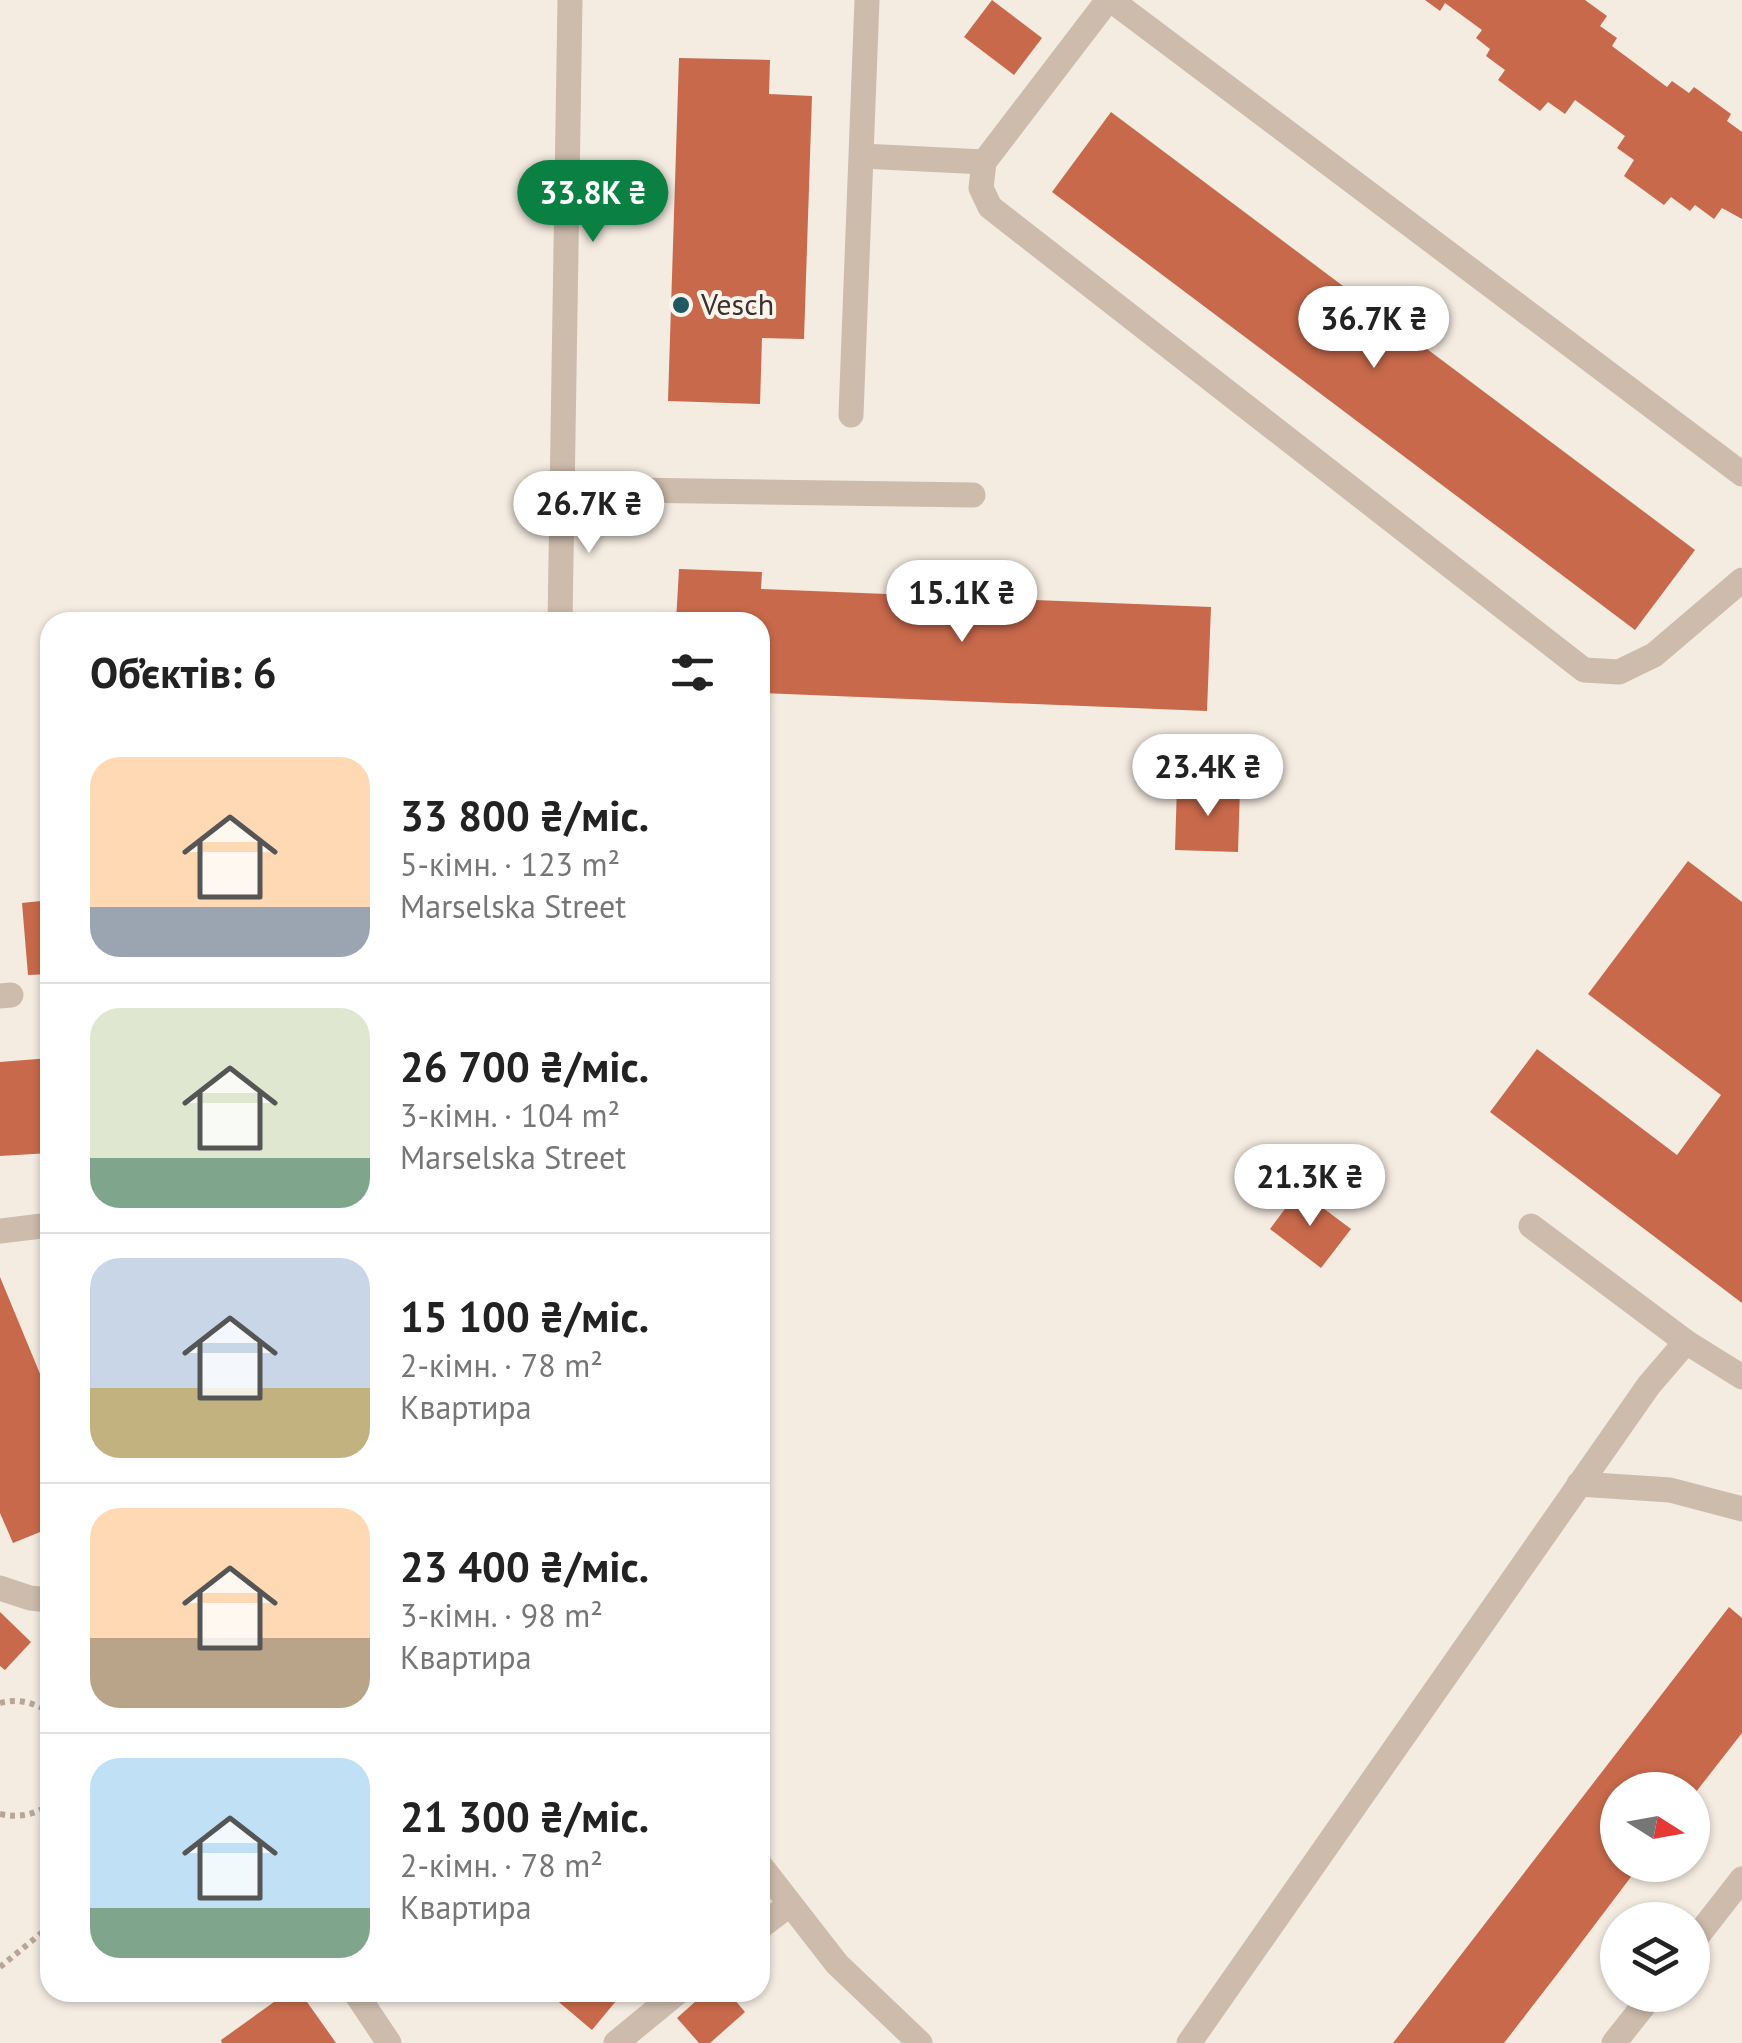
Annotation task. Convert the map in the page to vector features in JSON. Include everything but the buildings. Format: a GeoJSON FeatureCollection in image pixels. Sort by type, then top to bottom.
{"type":"FeatureCollection","features":[{"type":"Feature","properties":{"kind":"street"},"geometry":{"type":"LineString","coordinates":[[560,612],[570,0]]}},
{"type":"Feature","properties":{"kind":"street"},"geometry":{"type":"LineString","coordinates":[[851,415],[867,0]]}},
{"type":"Feature","properties":{"kind":"street"},"geometry":{"type":"LineString","coordinates":[[1742,474],[1110,0],[984,162],[981,188],[990,207],[1584,670],[1619,672],[1654,655],[1742,580]]}},
{"type":"Feature","properties":{"kind":"street"},"geometry":{"type":"LineString","coordinates":[[862,156],[984,162]]}},
{"type":"Feature","properties":{"kind":"street"},"geometry":{"type":"LineString","coordinates":[[562,489],[973,496]]}},
{"type":"Feature","properties":{"kind":"street"},"geometry":{"type":"LineString","coordinates":[[1530,1226],[1686,1342],[1742,1377]]}},
{"type":"Feature","properties":{"kind":"street"},"geometry":{"type":"LineString","coordinates":[[0,1232],[40,1229]]}},
{"type":"Feature","properties":{"kind":"street"},"geometry":{"type":"LineString","coordinates":[[1189,2043],[1649,1385],[1686,1342]]}},
{"type":"Feature","properties":{"kind":"street"},"geometry":{"type":"LineString","coordinates":[[1579,1484],[1670,1490],[1742,1509]]}},
{"type":"Feature","properties":{"kind":"street"},"geometry":{"type":"LineString","coordinates":[[0,1588],[7,1593],[40,1598]]}},
{"type":"Feature","properties":{"kind":"street"},"geometry":{"type":"LineString","coordinates":[[770,1879],[837,1964],[920,2043]]}},
{"type":"Feature","properties":{"kind":"street"},"geometry":{"type":"LineString","coordinates":[[1710,1920],[1742,1879]]}},
{"type":"Feature","properties":{"kind":"street"},"geometry":{"type":"LineString","coordinates":[[770,1919],[789,1905]]}},
{"type":"Feature","properties":{"kind":"street"},"geometry":{"type":"LineString","coordinates":[[362,2002],[389,2043]]}},
{"type":"Feature","properties":{"kind":"street"},"geometry":{"type":"LineString","coordinates":[[616,2043],[658,2002]]}},
{"type":"Feature","properties":{"kind":"street"},"geometry":{"type":"LineString","coordinates":[[1614,2043],[1639,2012]]}},
{"type":"Feature","properties":{"kind":"path"},"geometry":{"type":"LineString","coordinates":[[0,1703],[30,1702],[40,1707]]}},
{"type":"Feature","properties":{"kind":"path"},"geometry":{"type":"LineString","coordinates":[[0,1814],[14,1817],[40,1811]]}},
{"type":"Feature","properties":{"kind":"path"},"geometry":{"type":"LineString","coordinates":[[0,1967],[40,1934]]}},
{"type":"Feature","properties":{"kind":"place","name":"Vesch"},"geometry":{"type":"Point","coordinates":[681,305]}}]}
